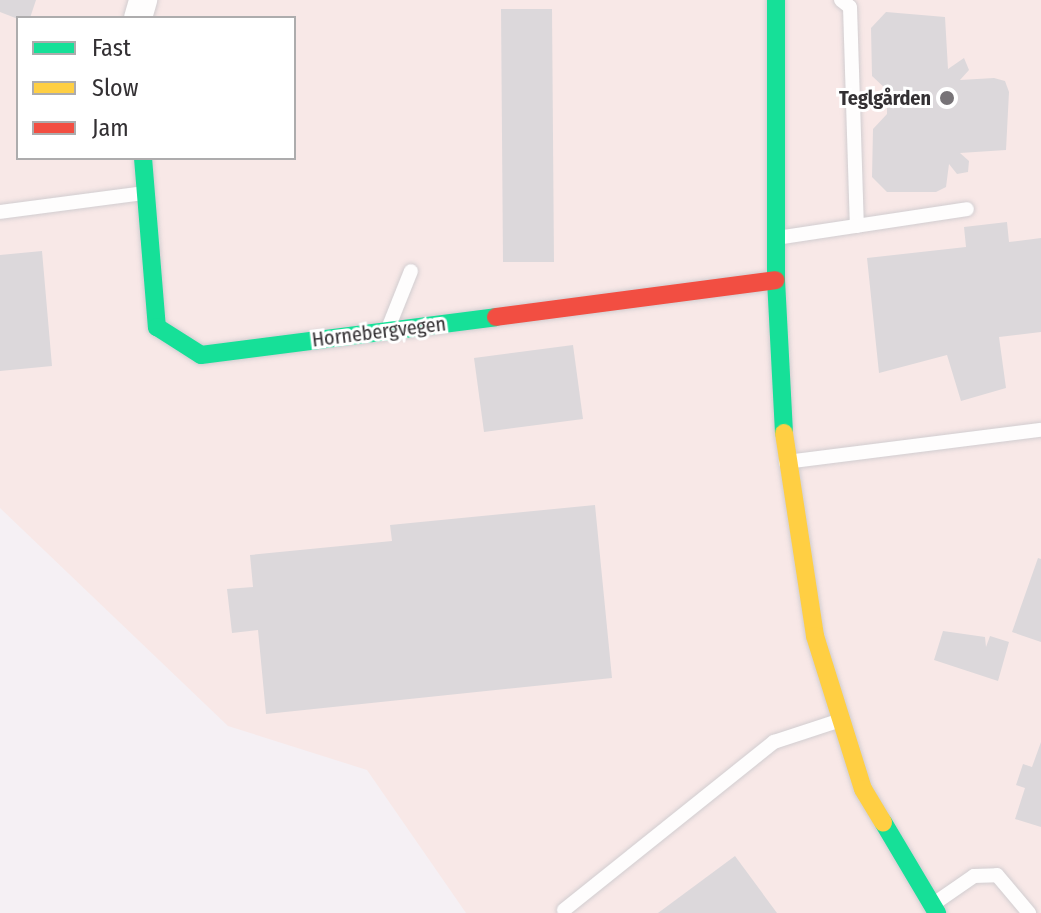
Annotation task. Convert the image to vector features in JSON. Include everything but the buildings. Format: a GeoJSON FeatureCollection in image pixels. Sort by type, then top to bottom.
{"type":"FeatureCollection","features":[{"type":"Feature","properties":{"kind":"street"},"geometry":{"type":"LineString","coordinates":[[776,0],[776,280],[786,462],[815,636],[863,789],[934,909]]}},
{"type":"Feature","properties":{"kind":"street","name":"Hornebergvegen"},"geometry":{"type":"LineString","coordinates":[[143,160],[157,327],[201,355],[776,280]]}},
{"type":"Feature","properties":{"kind":"lane"},"geometry":{"type":"LineString","coordinates":[[841,0],[850,7],[857,226]]}},
{"type":"Feature","properties":{"kind":"lane"},"geometry":{"type":"LineString","coordinates":[[0,212],[144,193]]}},
{"type":"Feature","properties":{"kind":"lane"},"geometry":{"type":"LineString","coordinates":[[776,238],[967,209]]}},
{"type":"Feature","properties":{"kind":"lane"},"geometry":{"type":"LineString","coordinates":[[387,330],[411,271]]}},
{"type":"Feature","properties":{"kind":"lane"},"geometry":{"type":"LineString","coordinates":[[786,462],[1041,430]]}},
{"type":"Feature","properties":{"kind":"lane"},"geometry":{"type":"LineString","coordinates":[[564,910],[774,742],[842,720]]}},
{"type":"Feature","properties":{"kind":"lane"},"geometry":{"type":"LineString","coordinates":[[934,909],[974,876],[997,875],[1029,913]]}},
{"type":"Feature","properties":{"kind":"shaded area"},"geometry":{"type":"Polygon","coordinates":[[[0,0],[1041,0],[1041,913],[466,913],[367,770],[228,726],[0,508],[0,0]]]}},
{"type":"Feature","properties":{"kind":"traffic: fast"},"geometry":{"type":"LineString","coordinates":[[776,0],[776,280],[784,433]]}},
{"type":"Feature","properties":{"kind":"traffic: fast"},"geometry":{"type":"LineString","coordinates":[[143,160],[157,327],[201,355],[496,317]]}},
{"type":"Feature","properties":{"kind":"traffic: fast"},"geometry":{"type":"LineString","coordinates":[[883,822],[937,913]]}},
{"type":"Feature","properties":{"kind":"traffic: slow"},"geometry":{"type":"LineString","coordinates":[[784,433],[815,636],[863,789],[883,822]]}},
{"type":"Feature","properties":{"kind":"traffic: jam"},"geometry":{"type":"LineString","coordinates":[[496,317],[776,280]]}},
{"type":"Feature","properties":{"kind":"place","name":"Teglgården"},"geometry":{"type":"Point","coordinates":[947,98]}}]}
